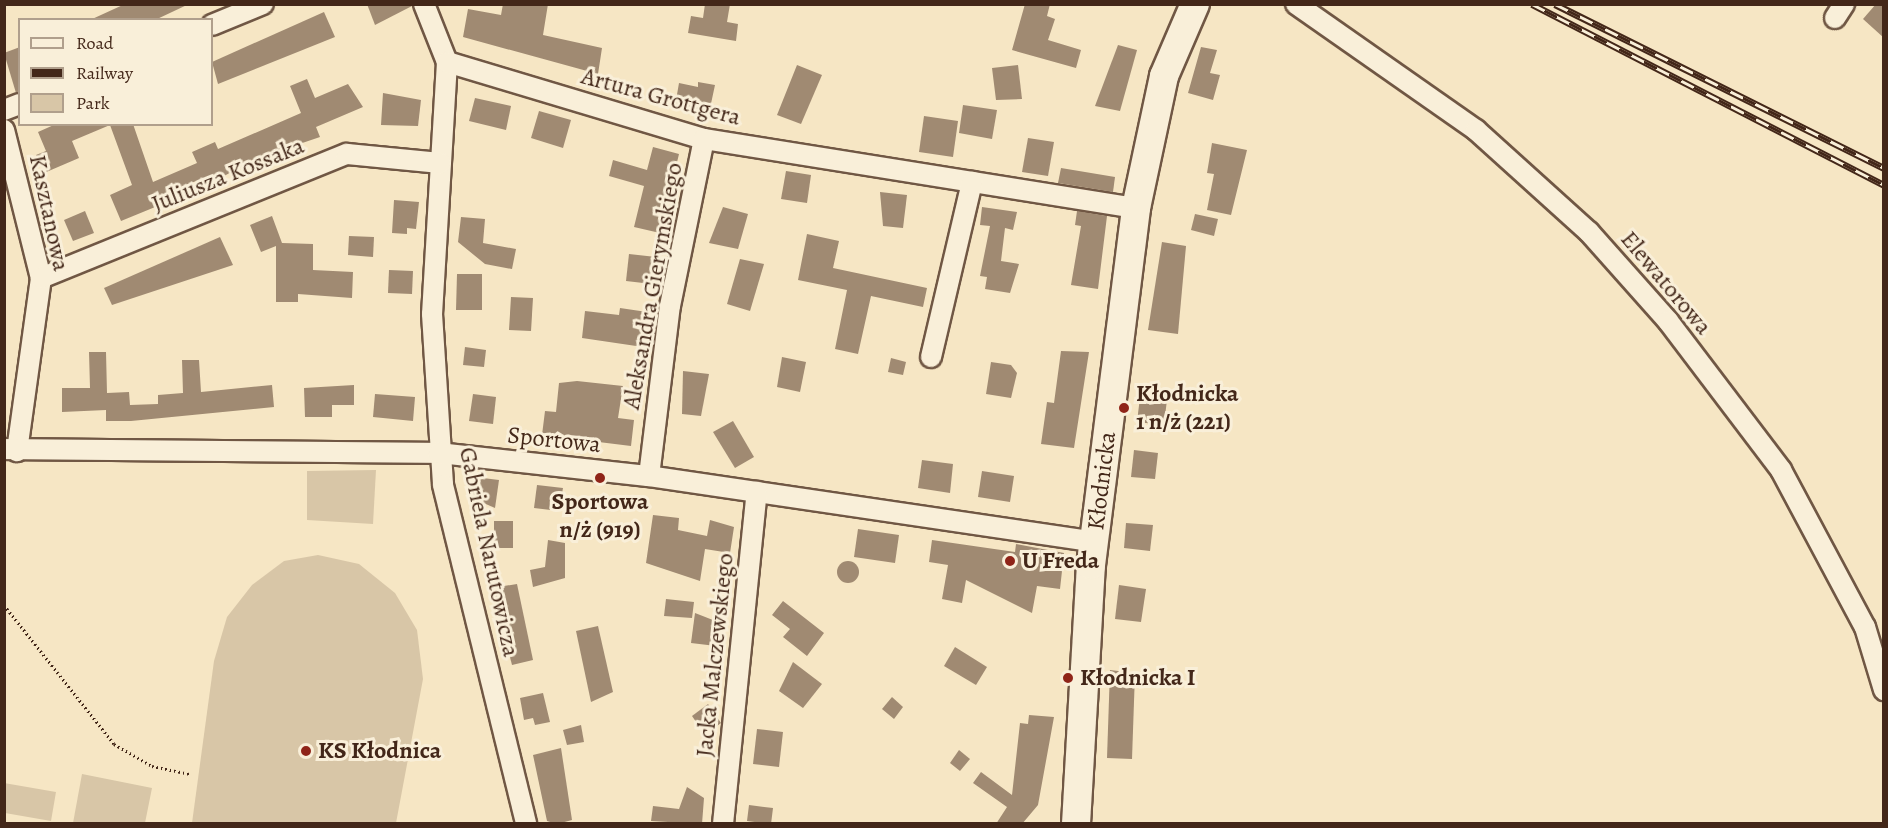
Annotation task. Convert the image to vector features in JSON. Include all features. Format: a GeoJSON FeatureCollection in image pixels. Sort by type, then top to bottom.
{"type":"FeatureCollection","features":[{"type":"Feature","properties":{"kind":"main road","name":"Kłodnicka"},"geometry":{"type":"LineString","coordinates":[[1076,824],[1082,665],[1094,542],[1136,208],[1164,76],[1195,4]]}},
{"type":"Feature","properties":{"kind":"street"},"geometry":{"type":"LineString","coordinates":[[213,26],[263,4]]}},
{"type":"Feature","properties":{"kind":"street","name":"Gabriela Narutowicza"},"geometry":{"type":"LineString","coordinates":[[424,4],[447,62],[432,314],[439,453],[526,824]]}},
{"type":"Feature","properties":{"kind":"street","name":"Elewatorowa"},"geometry":{"type":"LineString","coordinates":[[1296,4],[1476,130],[1589,232],[1668,321],[1781,470],[1865,627],[1884,690]]}},
{"type":"Feature","properties":{"kind":"street","name":"Artura Grottgera"},"geometry":{"type":"LineString","coordinates":[[447,62],[704,140],[1136,208]]}},
{"type":"Feature","properties":{"kind":"street","name":"Kasztanowa"},"geometry":{"type":"LineString","coordinates":[[4,130],[41,278],[11,450]]}},
{"type":"Feature","properties":{"kind":"street","name":"Aleksandra Gierymskiego"},"geometry":{"type":"LineString","coordinates":[[649,476],[670,306],[704,140]]}},
{"type":"Feature","properties":{"kind":"street","name":"Juliusza Kossaka"},"geometry":{"type":"LineString","coordinates":[[41,278],[347,154],[441,163]]}},
{"type":"Feature","properties":{"kind":"street"},"geometry":{"type":"LineString","coordinates":[[931,357],[972,182]]}},
{"type":"Feature","properties":{"kind":"street","name":"Sportowa"},"geometry":{"type":"LineString","coordinates":[[11,450],[439,453],[649,476],[1094,542]]}},
{"type":"Feature","properties":{"kind":"street","name":"Jacka Malczewskiego"},"geometry":{"type":"LineString","coordinates":[[723,824],[757,492]]}},
{"type":"Feature","properties":{"kind":"path"},"geometry":{"type":"LineString","coordinates":[[4,605],[114,744],[152,766],[189,774]]}},
{"type":"Feature","properties":{"kind":"green space"},"geometry":{"type":"Polygon","coordinates":[[[376,470],[373,524],[307,520],[307,471],[376,470]]]}},
{"type":"Feature","properties":{"kind":"green space","name":"KS Kłodnica"},"geometry":{"type":"Polygon","coordinates":[[[318,555],[359,564],[395,593],[417,630],[423,679],[396,823],[192,823],[214,661],[227,617],[252,585],[284,561],[318,555]]]}},
{"type":"Feature","properties":{"kind":"green space"},"geometry":{"type":"Polygon","coordinates":[[[82,774],[152,788],[145,823],[73,823],[82,774]]]}},
{"type":"Feature","properties":{"kind":"green space"},"geometry":{"type":"Polygon","coordinates":[[[4,783],[56,792],[51,821],[5,813],[4,783]]]}},
{"type":"Feature","properties":{"kind":"building"},"geometry":{"type":"Polygon","coordinates":[[[125,4],[189,4],[159,18],[94,18],[125,4]]]}},
{"type":"Feature","properties":{"kind":"building"},"geometry":{"type":"Polygon","coordinates":[[[367,4],[412,4],[412,6],[375,25],[367,4]]]}},
{"type":"Feature","properties":{"kind":"building"},"geometry":{"type":"Polygon","coordinates":[[[503,4],[548,4],[543,35],[602,48],[598,74],[463,37],[468,9],[501,15],[503,4]]]}},
{"type":"Feature","properties":{"kind":"building"},"geometry":{"type":"Polygon","coordinates":[[[705,4],[730,4],[727,22],[738,24],[736,41],[688,33],[691,16],[703,18],[705,4]]]}},
{"type":"Feature","properties":{"kind":"building"},"geometry":{"type":"Polygon","coordinates":[[[1025,4],[1050,4],[1047,16],[1055,19],[1048,40],[1081,50],[1076,68],[1012,50],[1025,4]]]}},
{"type":"Feature","properties":{"kind":"building"},"geometry":{"type":"Polygon","coordinates":[[[1876,4],[1884,4],[1884,38],[1863,19],[1876,4]]]}},
{"type":"Feature","properties":{"kind":"building"},"geometry":{"type":"Polygon","coordinates":[[[324,12],[335,37],[218,84],[213,62],[324,12]]]}},
{"type":"Feature","properties":{"kind":"building"},"geometry":{"type":"Polygon","coordinates":[[[1118,45],[1137,50],[1120,111],[1095,106],[1118,45]]]}},
{"type":"Feature","properties":{"kind":"building"},"geometry":{"type":"Polygon","coordinates":[[[1201,47],[1217,50],[1210,73],[1220,75],[1213,100],[1188,93],[1201,47]]]}},
{"type":"Feature","properties":{"kind":"building"},"geometry":{"type":"Polygon","coordinates":[[[18,48],[18,92],[16,93],[4,53],[18,48]]]}},
{"type":"Feature","properties":{"kind":"building"},"geometry":{"type":"Polygon","coordinates":[[[797,65],[822,75],[801,124],[777,115],[797,65]]]}},
{"type":"Feature","properties":{"kind":"building"},"geometry":{"type":"Polygon","coordinates":[[[1018,65],[1022,99],[996,100],[992,68],[1018,65]]]}},
{"type":"Feature","properties":{"kind":"building"},"geometry":{"type":"Polygon","coordinates":[[[307,79],[315,98],[348,84],[363,107],[316,127],[320,137],[258,158],[207,185],[204,178],[178,188],[182,196],[121,221],[110,195],[132,185],[110,126],[134,126],[153,182],[197,163],[192,152],[215,142],[218,149],[301,113],[290,86],[307,79]]]}},
{"type":"Feature","properties":{"kind":"building"},"geometry":{"type":"Polygon","coordinates":[[[698,82],[715,85],[709,113],[675,106],[679,83],[698,87],[698,82]]]}},
{"type":"Feature","properties":{"kind":"building"},"geometry":{"type":"Polygon","coordinates":[[[383,93],[421,100],[418,126],[381,125],[383,93]]]}},
{"type":"Feature","properties":{"kind":"building"},"geometry":{"type":"Polygon","coordinates":[[[475,98],[511,106],[506,130],[469,121],[475,98]]]}},
{"type":"Feature","properties":{"kind":"building"},"geometry":{"type":"Polygon","coordinates":[[[963,105],[997,110],[992,139],[959,133],[963,105]]]}},
{"type":"Feature","properties":{"kind":"building"},"geometry":{"type":"Polygon","coordinates":[[[539,111],[571,120],[563,148],[531,138],[539,111]]]}},
{"type":"Feature","properties":{"kind":"building"},"geometry":{"type":"Polygon","coordinates":[[[924,116],[958,121],[953,157],[919,152],[924,116]]]}},
{"type":"Feature","properties":{"kind":"building"},"geometry":{"type":"Polygon","coordinates":[[[52,126],[108,126],[72,141],[79,158],[44,173],[36,155],[46,151],[38,132],[52,126]]]}},
{"type":"Feature","properties":{"kind":"building"},"geometry":{"type":"Polygon","coordinates":[[[1028,138],[1054,142],[1048,176],[1022,172],[1028,138]]]}},
{"type":"Feature","properties":{"kind":"building"},"geometry":{"type":"Polygon","coordinates":[[[1212,143],[1247,150],[1231,215],[1207,210],[1214,174],[1207,173],[1212,143]]]}},
{"type":"Feature","properties":{"kind":"building"},"geometry":{"type":"Polygon","coordinates":[[[653,147],[679,154],[660,233],[634,227],[644,186],[609,176],[613,160],[647,170],[653,147]]]}},
{"type":"Feature","properties":{"kind":"building"},"geometry":{"type":"Polygon","coordinates":[[[1061,168],[1115,177],[1113,192],[1058,183],[1061,168]]]}},
{"type":"Feature","properties":{"kind":"building"},"geometry":{"type":"Polygon","coordinates":[[[786,171],[811,175],[807,203],[781,199],[786,171]]]}},
{"type":"Feature","properties":{"kind":"building"},"geometry":{"type":"Polygon","coordinates":[[[880,192],[907,195],[903,228],[883,226],[880,192]]]}},
{"type":"Feature","properties":{"kind":"building"},"geometry":{"type":"Polygon","coordinates":[[[394,200],[419,202],[416,229],[407,228],[407,234],[392,233],[394,200]]]}},
{"type":"Feature","properties":{"kind":"building"},"geometry":{"type":"Polygon","coordinates":[[[723,207],[748,214],[738,249],[709,243],[723,207]]]}},
{"type":"Feature","properties":{"kind":"building"},"geometry":{"type":"Polygon","coordinates":[[[982,207],[1017,212],[1013,230],[1005,228],[1001,261],[1019,264],[1010,293],[985,289],[987,277],[980,276],[990,226],[980,225],[982,207]]]}},
{"type":"Feature","properties":{"kind":"building"},"geometry":{"type":"Polygon","coordinates":[[[85,211],[94,233],[73,241],[64,220],[85,211]]]}},
{"type":"Feature","properties":{"kind":"building"},"geometry":{"type":"Polygon","coordinates":[[[1077,211],[1107,216],[1098,289],[1071,285],[1081,226],[1075,225],[1077,211]]]}},
{"type":"Feature","properties":{"kind":"building"},"geometry":{"type":"Polygon","coordinates":[[[1195,214],[1218,219],[1214,236],[1191,230],[1195,214]]]}},
{"type":"Feature","properties":{"kind":"building"},"geometry":{"type":"Polygon","coordinates":[[[272,216],[282,243],[313,244],[313,270],[353,272],[352,298],[298,294],[298,302],[276,302],[276,246],[261,252],[250,225],[272,216]]]}},
{"type":"Feature","properties":{"kind":"building"},"geometry":{"type":"Polygon","coordinates":[[[461,217],[485,219],[483,243],[516,249],[512,269],[485,264],[458,242],[461,217]]]}},
{"type":"Feature","properties":{"kind":"building"},"geometry":{"type":"Polygon","coordinates":[[[807,234],[839,241],[833,268],[927,288],[923,307],[871,296],[858,354],[835,349],[847,290],[798,280],[807,234]]]}},
{"type":"Feature","properties":{"kind":"building"},"geometry":{"type":"Polygon","coordinates":[[[349,236],[374,237],[373,257],[348,255],[349,236]]]}},
{"type":"Feature","properties":{"kind":"building"},"geometry":{"type":"Polygon","coordinates":[[[220,237],[233,265],[112,305],[104,288],[220,237]]]}},
{"type":"Feature","properties":{"kind":"building"},"geometry":{"type":"Polygon","coordinates":[[[1162,242],[1186,246],[1178,334],[1148,330],[1162,242]]]}},
{"type":"Feature","properties":{"kind":"building"},"geometry":{"type":"Polygon","coordinates":[[[629,254],[656,257],[652,284],[626,281],[629,254]]]}},
{"type":"Feature","properties":{"kind":"building"},"geometry":{"type":"Polygon","coordinates":[[[740,259],[764,264],[750,311],[727,304],[740,259]]]}},
{"type":"Feature","properties":{"kind":"building"},"geometry":{"type":"Polygon","coordinates":[[[389,270],[413,271],[412,294],[388,293],[389,270]]]}},
{"type":"Feature","properties":{"kind":"building"},"geometry":{"type":"Polygon","coordinates":[[[457,274],[482,274],[482,310],[456,310],[457,274]]]}},
{"type":"Feature","properties":{"kind":"building"},"geometry":{"type":"Polygon","coordinates":[[[511,297],[533,298],[531,331],[509,330],[511,297]]]}},
{"type":"Feature","properties":{"kind":"building"},"geometry":{"type":"Polygon","coordinates":[[[620,308],[647,312],[643,347],[582,338],[585,311],[619,315],[620,308]]]}},
{"type":"Feature","properties":{"kind":"building"},"geometry":{"type":"Polygon","coordinates":[[[465,347],[486,350],[484,367],[463,365],[465,347]]]}},
{"type":"Feature","properties":{"kind":"building"},"geometry":{"type":"Polygon","coordinates":[[[1061,351],[1089,352],[1074,448],[1041,444],[1047,402],[1054,403],[1061,351]]]}},
{"type":"Feature","properties":{"kind":"building"},"geometry":{"type":"Polygon","coordinates":[[[89,352],[106,352],[107,393],[129,392],[130,405],[158,404],[158,395],[183,393],[182,360],[199,360],[201,392],[272,385],[274,407],[131,421],[106,421],[106,410],[62,412],[62,388],[90,388],[89,352]]]}},
{"type":"Feature","properties":{"kind":"building"},"geometry":{"type":"Polygon","coordinates":[[[782,357],[806,362],[800,392],[777,387],[782,357]]]}},
{"type":"Feature","properties":{"kind":"building"},"geometry":{"type":"Polygon","coordinates":[[[891,358],[906,362],[903,375],[888,372],[891,358]]]}},
{"type":"Feature","properties":{"kind":"building"},"geometry":{"type":"Polygon","coordinates":[[[991,362],[1011,365],[1017,373],[1011,398],[986,394],[991,362]]]}},
{"type":"Feature","properties":{"kind":"building"},"geometry":{"type":"Polygon","coordinates":[[[683,371],[709,374],[701,416],[682,414],[683,371]]]}},
{"type":"Feature","properties":{"kind":"building"},"geometry":{"type":"Polygon","coordinates":[[[577,381],[623,386],[618,418],[634,420],[631,446],[542,435],[545,411],[556,412],[559,383],[577,381]]]}},
{"type":"Feature","properties":{"kind":"building"},"geometry":{"type":"Polygon","coordinates":[[[354,385],[354,405],[332,405],[332,417],[305,417],[304,388],[354,385]]]}},
{"type":"Feature","properties":{"kind":"building"},"geometry":{"type":"Polygon","coordinates":[[[1141,389],[1168,391],[1164,425],[1137,422],[1141,389]]]}},
{"type":"Feature","properties":{"kind":"building"},"geometry":{"type":"Polygon","coordinates":[[[375,394],[415,397],[413,421],[373,417],[375,394]]]}},
{"type":"Feature","properties":{"kind":"building"},"geometry":{"type":"Polygon","coordinates":[[[473,394],[496,397],[493,424],[469,421],[473,394]]]}},
{"type":"Feature","properties":{"kind":"building"},"geometry":{"type":"Polygon","coordinates":[[[733,421],[754,457],[735,468],[713,432],[733,421]]]}},
{"type":"Feature","properties":{"kind":"building"},"geometry":{"type":"Polygon","coordinates":[[[1134,450],[1158,453],[1155,479],[1131,477],[1134,450]]]}},
{"type":"Feature","properties":{"kind":"building"},"geometry":{"type":"Polygon","coordinates":[[[922,460],[953,464],[950,493],[918,488],[922,460]]]}},
{"type":"Feature","properties":{"kind":"building"},"geometry":{"type":"Polygon","coordinates":[[[982,471],[1014,476],[1010,502],[978,497],[982,471]]]}},
{"type":"Feature","properties":{"kind":"building"},"geometry":{"type":"Polygon","coordinates":[[[475,477],[499,480],[495,508],[472,498],[475,477]]]}},
{"type":"Feature","properties":{"kind":"building"},"geometry":{"type":"Polygon","coordinates":[[[537,485],[563,488],[559,511],[534,508],[537,485]]]}},
{"type":"Feature","properties":{"kind":"building"},"geometry":{"type":"Polygon","coordinates":[[[653,515],[679,518],[678,530],[707,536],[710,520],[734,527],[730,553],[705,549],[700,581],[646,563],[653,515]]]}},
{"type":"Feature","properties":{"kind":"building"},"geometry":{"type":"Polygon","coordinates":[[[494,521],[513,521],[513,548],[494,548],[494,521]]]}},
{"type":"Feature","properties":{"kind":"building"},"geometry":{"type":"Polygon","coordinates":[[[1126,523],[1153,525],[1150,551],[1124,548],[1126,523]]]}},
{"type":"Feature","properties":{"kind":"building"},"geometry":{"type":"Polygon","coordinates":[[[858,529],[899,535],[895,563],[854,557],[858,529]]]}},
{"type":"Feature","properties":{"kind":"building"},"geometry":{"type":"Polygon","coordinates":[[[548,540],[565,543],[565,578],[533,587],[530,570],[545,567],[548,540]]]}},
{"type":"Feature","properties":{"kind":"building"},"geometry":{"type":"Polygon","coordinates":[[[932,540],[1015,552],[1016,544],[1064,553],[1060,589],[1037,586],[1032,613],[966,580],[962,603],[942,599],[948,565],[929,562],[932,540]]]}},
{"type":"Feature","properties":{"kind":"building"},"geometry":{"type":"Polygon","coordinates":[[[844,561],[852,561],[859,568],[859,576],[852,583],[844,583],[837,576],[837,568],[844,561]]]}},
{"type":"Feature","properties":{"kind":"building"},"geometry":{"type":"Polygon","coordinates":[[[517,584],[533,660],[512,665],[492,588],[517,584]]]}},
{"type":"Feature","properties":{"kind":"building"},"geometry":{"type":"Polygon","coordinates":[[[1119,585],[1146,589],[1141,622],[1115,619],[1119,585]]]}},
{"type":"Feature","properties":{"kind":"building"},"geometry":{"type":"Polygon","coordinates":[[[666,599],[694,602],[692,618],[664,616],[666,599]]]}},
{"type":"Feature","properties":{"kind":"building"},"geometry":{"type":"Polygon","coordinates":[[[783,601],[824,633],[807,656],[783,637],[790,629],[772,615],[783,601]]]}},
{"type":"Feature","properties":{"kind":"building"},"geometry":{"type":"Polygon","coordinates":[[[695,613],[718,622],[716,646],[691,643],[695,613]]]}},
{"type":"Feature","properties":{"kind":"building"},"geometry":{"type":"Polygon","coordinates":[[[598,626],[613,692],[591,702],[576,631],[598,626]]]}},
{"type":"Feature","properties":{"kind":"building"},"geometry":{"type":"Polygon","coordinates":[[[955,647],[987,667],[976,685],[944,666],[955,647]]]}},
{"type":"Feature","properties":{"kind":"building"},"geometry":{"type":"Polygon","coordinates":[[[793,662],[822,684],[803,708],[779,691],[793,662]]]}},
{"type":"Feature","properties":{"kind":"building"},"geometry":{"type":"Polygon","coordinates":[[[1110,670],[1135,673],[1132,759],[1107,758],[1110,670]]]}},
{"type":"Feature","properties":{"kind":"building"},"geometry":{"type":"Polygon","coordinates":[[[543,693],[550,722],[535,725],[533,718],[524,720],[520,698],[543,693]]]}},
{"type":"Feature","properties":{"kind":"building"},"geometry":{"type":"Polygon","coordinates":[[[892,697],[903,707],[894,719],[882,709],[892,697]]]}},
{"type":"Feature","properties":{"kind":"building"},"geometry":{"type":"Polygon","coordinates":[[[708,704],[721,723],[705,735],[692,716],[708,704]]]}},
{"type":"Feature","properties":{"kind":"building"},"geometry":{"type":"Polygon","coordinates":[[[1029,715],[1054,717],[1038,805],[1022,824],[996,824],[1007,807],[973,783],[981,772],[1012,795],[1020,723],[1028,724],[1029,715]]]}},
{"type":"Feature","properties":{"kind":"building"},"geometry":{"type":"Polygon","coordinates":[[[581,725],[584,742],[567,745],[563,730],[581,725]]]}},
{"type":"Feature","properties":{"kind":"building"},"geometry":{"type":"Polygon","coordinates":[[[757,729],[783,732],[779,767],[753,764],[757,729]]]}},
{"type":"Feature","properties":{"kind":"building"},"geometry":{"type":"Polygon","coordinates":[[[561,748],[572,820],[557,824],[547,821],[533,755],[561,748]]]}},
{"type":"Feature","properties":{"kind":"building"},"geometry":{"type":"Polygon","coordinates":[[[959,750],[970,759],[960,771],[950,763],[959,750]]]}},
{"type":"Feature","properties":{"kind":"building"},"geometry":{"type":"Polygon","coordinates":[[[687,787],[704,798],[702,824],[651,821],[653,806],[679,809],[687,787]]]}},
{"type":"Feature","properties":{"kind":"building"},"geometry":{"type":"Polygon","coordinates":[[[749,805],[773,808],[771,824],[747,821],[749,805]]]}},
{"type":"Feature","properties":{"kind":"railway"},"geometry":{"type":"LineString","coordinates":[[1532,4],[1884,185]]}},
{"type":"Feature","properties":{"kind":"railway"},"geometry":{"type":"LineString","coordinates":[[1555,4],[1884,168]]}},
{"type":"Feature","properties":{"kind":"place","name":"Kłodnicka 1 n/ż (221)"},"geometry":{"type":"Point","coordinates":[1124,408]}},
{"type":"Feature","properties":{"kind":"place","name":"Sportowa n/ż (919)"},"geometry":{"type":"Point","coordinates":[600,478]}},
{"type":"Feature","properties":{"kind":"place","name":"U Freda"},"geometry":{"type":"Point","coordinates":[1010,561]}},
{"type":"Feature","properties":{"kind":"place","name":"Kłodnicka I"},"geometry":{"type":"Point","coordinates":[1068,678]}},
{"type":"Feature","properties":{"kind":"place","name":"KS Kłodnica"},"geometry":{"type":"Point","coordinates":[306,751]}}]}
